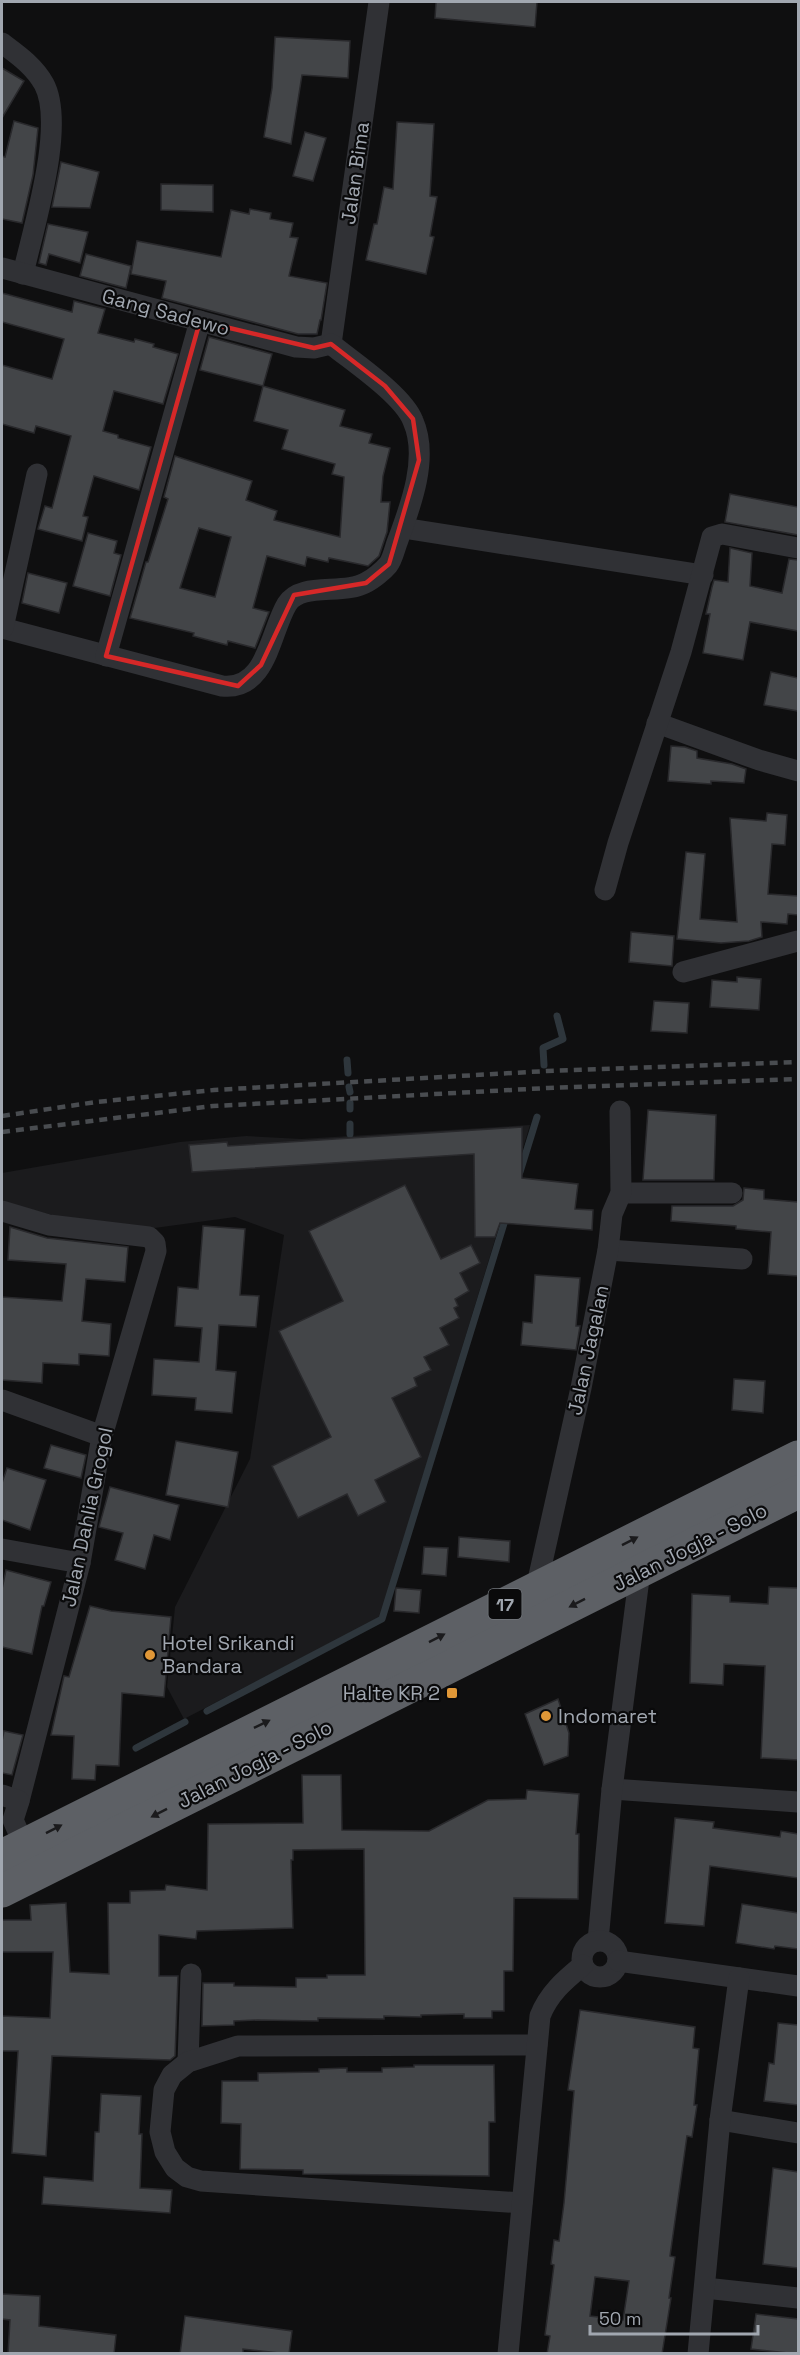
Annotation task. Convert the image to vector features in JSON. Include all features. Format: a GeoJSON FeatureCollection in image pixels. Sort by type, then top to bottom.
{"type":"FeatureCollection","features":[{"type":"Feature","properties":{"kind":"highway","name":"Jalan Jogja - Solo"},"geometry":{"type":"LineString","coordinates":[[13,1850],[798,1457]]}},
{"type":"Feature","properties":{"kind":"highway","name":"Jalan Jogja - Solo"},"geometry":{"type":"LineString","coordinates":[[2,1891],[798,1492]]}},
{"type":"Feature","properties":{"kind":"highway"},"geometry":{"type":"LineString","coordinates":[[210,1750],[225,1779]]}},
{"type":"Feature","properties":{"kind":"street","name":"Jalan Bima"},"geometry":{"type":"LineString","coordinates":[[331,344],[378,2]]}},
{"type":"Feature","properties":{"kind":"street"},"geometry":{"type":"LineString","coordinates":[[2,44],[28,63],[45,86],[52,118],[50,151],[23,274]]}},
{"type":"Feature","properties":{"kind":"street","name":"Gang Sadewo"},"geometry":{"type":"LineString","coordinates":[[2,268],[296,347],[314,348],[331,344]]}},
{"type":"Feature","properties":{"kind":"street"},"geometry":{"type":"LineString","coordinates":[[106,656],[200,321]]}},
{"type":"Feature","properties":{"kind":"street"},"geometry":{"type":"LineString","coordinates":[[37,474],[2,628],[222,686],[238,686],[249,680],[261,665],[286,604],[294,595],[305,591],[335,591],[366,583],[389,564],[410,504],[419,460],[420,440],[413,419],[385,386],[331,344]]}},
{"type":"Feature","properties":{"kind":"street"},"geometry":{"type":"LineString","coordinates":[[403,528],[703,575]]}},
{"type":"Feature","properties":{"kind":"street"},"geometry":{"type":"LineString","coordinates":[[605,890],[703,575],[709,541],[716,534],[798,548]]}},
{"type":"Feature","properties":{"kind":"street"},"geometry":{"type":"LineString","coordinates":[[657,723],[759,760],[798,771]]}},
{"type":"Feature","properties":{"kind":"street"},"geometry":{"type":"LineString","coordinates":[[683,972],[798,941]]}},
{"type":"Feature","properties":{"kind":"street","name":"Jalan Jagalan"},"geometry":{"type":"LineString","coordinates":[[536,1588],[581,1388],[608,1250],[612,1214],[621,1193],[620,1110]]}},
{"type":"Feature","properties":{"kind":"street"},"geometry":{"type":"LineString","coordinates":[[621,1193],[732,1193]]}},
{"type":"Feature","properties":{"kind":"street","name":"Jalan Dahlia Grogol"},"geometry":{"type":"LineString","coordinates":[[2,1211],[49,1225],[149,1237],[155,1243],[156,1251],[102,1436],[80,1563],[10,1798],[13,1850]]}},
{"type":"Feature","properties":{"kind":"street"},"geometry":{"type":"LineString","coordinates":[[608,1250],[742,1259]]}},
{"type":"Feature","properties":{"kind":"street"},"geometry":{"type":"LineString","coordinates":[[2,1400],[102,1436]]}},
{"type":"Feature","properties":{"kind":"street"},"geometry":{"type":"LineString","coordinates":[[2,1549],[80,1563]]}},
{"type":"Feature","properties":{"kind":"street"},"geometry":{"type":"LineString","coordinates":[[598,1941],[612,1789],[640,1571]]}},
{"type":"Feature","properties":{"kind":"street"},"geometry":{"type":"LineString","coordinates":[[612,1789],[798,1802]]}},
{"type":"Feature","properties":{"kind":"street"},"geometry":{"type":"LineString","coordinates":[[508,2354],[540,2016],[546,2000],[558,1986],[583,1965],[587,1946],[598,1941],[610,1944],[618,1954],[618,1961],[613,1972],[602,1976],[591,1974],[583,1965]]}},
{"type":"Feature","properties":{"kind":"street"},"geometry":{"type":"LineString","coordinates":[[618,1961],[798,1986]]}},
{"type":"Feature","properties":{"kind":"street"},"geometry":{"type":"LineString","coordinates":[[188,2062],[191,1974]]}},
{"type":"Feature","properties":{"kind":"street"},"geometry":{"type":"LineString","coordinates":[[698,2354],[720,2120],[739,1978]]}},
{"type":"Feature","properties":{"kind":"street"},"geometry":{"type":"LineString","coordinates":[[522,2203],[201,2181],[187,2177],[176,2168],[165,2152],[160,2132],[164,2090],[172,2075],[188,2062],[238,2046],[537,2045]]}},
{"type":"Feature","properties":{"kind":"street"},"geometry":{"type":"LineString","coordinates":[[720,2120],[798,2133]]}},
{"type":"Feature","properties":{"kind":"street"},"geometry":{"type":"LineString","coordinates":[[705,2288],[798,2298]]}},
{"type":"Feature","properties":{"kind":"highlighted area"},"geometry":{"type":"Polygon","coordinates":[[[200,321],[314,348],[331,344],[385,386],[413,419],[419,460],[389,564],[366,583],[294,595],[261,665],[238,686],[106,656],[200,321]]]}},
{"type":"Feature","properties":{"kind":"shaded area"},"geometry":{"type":"Polygon","coordinates":[[[530,1125],[380,1617],[184,1719],[167,1687],[175,1607],[250,1459],[284,1235],[235,1217],[140,1230],[60,1217],[2,1202],[2,1173],[180,1142],[246,1136],[301,1139],[530,1125]]]}},
{"type":"Feature","properties":{"kind":"building"},"geometry":{"type":"Polygon","coordinates":[[[436,2],[537,2],[535,27],[435,18],[436,2]]]}},
{"type":"Feature","properties":{"kind":"building"},"geometry":{"type":"Polygon","coordinates":[[[275,37],[350,41],[348,78],[302,75],[291,144],[264,137],[272,88],[275,37]]]}},
{"type":"Feature","properties":{"kind":"building"},"geometry":{"type":"Polygon","coordinates":[[[2,68],[24,81],[2,118],[2,68]]]}},
{"type":"Feature","properties":{"kind":"building"},"geometry":{"type":"Polygon","coordinates":[[[14,121],[38,128],[33,175],[22,223],[2,219],[2,156],[5,157],[14,121]]]}},
{"type":"Feature","properties":{"kind":"building"},"geometry":{"type":"Polygon","coordinates":[[[397,122],[434,124],[430,196],[437,197],[430,236],[434,237],[426,274],[366,260],[374,224],[377,224],[384,187],[393,189],[397,122]]]}},
{"type":"Feature","properties":{"kind":"building"},"geometry":{"type":"Polygon","coordinates":[[[305,132],[326,138],[313,181],[293,176],[305,132]]]}},
{"type":"Feature","properties":{"kind":"building"},"geometry":{"type":"Polygon","coordinates":[[[61,162],[99,172],[90,208],[52,207],[61,162]]]}},
{"type":"Feature","properties":{"kind":"building"},"geometry":{"type":"Polygon","coordinates":[[[161,184],[213,185],[213,212],[161,210],[161,184]]]}},
{"type":"Feature","properties":{"kind":"building"},"geometry":{"type":"Polygon","coordinates":[[[250,209],[271,213],[270,219],[293,223],[290,237],[298,238],[289,276],[327,283],[317,334],[298,334],[162,298],[166,281],[131,274],[137,241],[221,257],[231,210],[249,214],[250,209]]]}},
{"type":"Feature","properties":{"kind":"building"},"geometry":{"type":"Polygon","coordinates":[[[48,224],[88,232],[80,263],[49,254],[46,265],[39,263],[48,224]]]}},
{"type":"Feature","properties":{"kind":"building"},"geometry":{"type":"Polygon","coordinates":[[[86,254],[131,266],[126,288],[80,276],[86,254]]]}},
{"type":"Feature","properties":{"kind":"building"},"geometry":{"type":"Polygon","coordinates":[[[2,293],[72,312],[74,301],[105,309],[98,333],[134,342],[135,339],[178,354],[163,404],[114,391],[103,431],[118,435],[118,438],[151,447],[139,490],[94,476],[83,516],[88,517],[82,541],[38,529],[45,506],[52,508],[71,436],[36,426],[34,433],[2,424],[2,365],[52,379],[64,339],[2,322],[2,293]]]}},
{"type":"Feature","properties":{"kind":"building"},"geometry":{"type":"Polygon","coordinates":[[[209,337],[272,354],[263,386],[200,370],[209,337]]]}},
{"type":"Feature","properties":{"kind":"building"},"geometry":{"type":"Polygon","coordinates":[[[263,386],[345,410],[340,426],[372,434],[369,443],[390,448],[383,476],[381,502],[390,502],[387,532],[379,556],[368,566],[329,558],[328,562],[307,557],[305,566],[267,556],[253,608],[269,612],[255,648],[228,641],[227,645],[193,636],[194,633],[130,618],[168,499],[164,497],[175,456],[252,481],[246,500],[277,511],[274,520],[340,537],[344,477],[332,474],[335,464],[282,449],[288,430],[254,421],[263,386]],[[199,528],[180,588],[215,597],[231,537],[199,528]]]}},
{"type":"Feature","properties":{"kind":"building"},"geometry":{"type":"Polygon","coordinates":[[[730,494],[798,507],[798,535],[725,522],[730,494]]]}},
{"type":"Feature","properties":{"kind":"building"},"geometry":{"type":"Polygon","coordinates":[[[88,533],[117,541],[114,553],[121,555],[110,596],[73,586],[88,533]]]}},
{"type":"Feature","properties":{"kind":"building"},"geometry":{"type":"Polygon","coordinates":[[[730,548],[752,553],[750,586],[782,593],[789,559],[798,560],[798,631],[750,622],[743,660],[703,653],[710,614],[706,614],[712,587],[714,580],[728,582],[730,548]]]}},
{"type":"Feature","properties":{"kind":"building"},"geometry":{"type":"Polygon","coordinates":[[[28,573],[67,583],[59,613],[22,603],[28,573]]]}},
{"type":"Feature","properties":{"kind":"building"},"geometry":{"type":"Polygon","coordinates":[[[771,672],[798,678],[798,711],[764,705],[771,672]]]}},
{"type":"Feature","properties":{"kind":"building"},"geometry":{"type":"Polygon","coordinates":[[[671,746],[697,751],[697,758],[732,764],[746,769],[744,783],[711,781],[711,784],[668,781],[671,746]]]}},
{"type":"Feature","properties":{"kind":"building"},"geometry":{"type":"Polygon","coordinates":[[[767,813],[787,815],[785,845],[772,844],[768,894],[798,896],[798,915],[788,914],[787,924],[761,922],[762,937],[749,941],[721,943],[677,939],[686,852],[705,854],[700,919],[737,922],[730,818],[766,821],[767,813]]]}},
{"type":"Feature","properties":{"kind":"building"},"geometry":{"type":"Polygon","coordinates":[[[631,932],[674,936],[672,966],[629,962],[631,932]]]}},
{"type":"Feature","properties":{"kind":"building"},"geometry":{"type":"Polygon","coordinates":[[[737,977],[761,979],[759,1010],[710,1007],[712,980],[737,982],[737,977]]]}},
{"type":"Feature","properties":{"kind":"building"},"geometry":{"type":"Polygon","coordinates":[[[654,1001],[689,1003],[687,1033],[651,1031],[654,1001]]]}},
{"type":"Feature","properties":{"kind":"building"},"geometry":{"type":"Polygon","coordinates":[[[648,1110],[716,1115],[714,1180],[643,1180],[648,1110]]]}},
{"type":"Feature","properties":{"kind":"building"},"geometry":{"type":"Polygon","coordinates":[[[522,1127],[522,1178],[578,1184],[575,1209],[593,1210],[592,1230],[500,1223],[495,1237],[475,1237],[474,1154],[192,1172],[189,1145],[227,1142],[228,1146],[522,1127]]]}},
{"type":"Feature","properties":{"kind":"building"},"geometry":{"type":"Polygon","coordinates":[[[405,1185],[441,1259],[471,1245],[480,1263],[460,1273],[469,1291],[455,1299],[458,1306],[454,1308],[459,1318],[440,1328],[449,1345],[424,1357],[431,1370],[414,1378],[417,1386],[392,1398],[421,1457],[375,1480],[386,1502],[358,1516],[347,1494],[298,1518],[272,1466],[331,1437],[279,1331],[343,1301],[309,1231],[405,1185]]]}},
{"type":"Feature","properties":{"kind":"building"},"geometry":{"type":"Polygon","coordinates":[[[744,1188],[764,1190],[764,1199],[798,1202],[798,1276],[768,1274],[771,1232],[736,1229],[736,1226],[671,1221],[672,1206],[733,1206],[743,1200],[744,1188]]]}},
{"type":"Feature","properties":{"kind":"building"},"geometry":{"type":"Polygon","coordinates":[[[203,1226],[245,1229],[240,1295],[259,1296],[256,1327],[219,1325],[216,1370],[236,1372],[232,1413],[195,1410],[196,1398],[152,1395],[154,1359],[199,1362],[202,1328],[175,1326],[178,1287],[198,1289],[203,1226]]]}},
{"type":"Feature","properties":{"kind":"building"},"geometry":{"type":"Polygon","coordinates":[[[10,1227],[47,1238],[128,1247],[125,1282],[86,1279],[82,1321],[111,1324],[109,1356],[79,1354],[79,1365],[43,1363],[42,1383],[2,1380],[2,1297],[62,1301],[66,1264],[8,1260],[10,1227]]]}},
{"type":"Feature","properties":{"kind":"building"},"geometry":{"type":"Polygon","coordinates":[[[535,1275],[580,1278],[576,1326],[580,1326],[576,1350],[521,1345],[523,1322],[532,1323],[535,1275]]]}},
{"type":"Feature","properties":{"kind":"building"},"geometry":{"type":"Polygon","coordinates":[[[734,1379],[765,1381],[763,1413],[732,1410],[734,1379]]]}},
{"type":"Feature","properties":{"kind":"building"},"geometry":{"type":"Polygon","coordinates":[[[176,1441],[238,1452],[228,1507],[166,1495],[176,1441]]]}},
{"type":"Feature","properties":{"kind":"building"},"geometry":{"type":"Polygon","coordinates":[[[51,1445],[86,1455],[81,1478],[44,1468],[51,1445]]]}},
{"type":"Feature","properties":{"kind":"building"},"geometry":{"type":"Polygon","coordinates":[[[7,1468],[46,1480],[30,1530],[2,1520],[2,1483],[7,1468]]]}},
{"type":"Feature","properties":{"kind":"building"},"geometry":{"type":"Polygon","coordinates":[[[110,1487],[179,1505],[170,1540],[154,1535],[145,1569],[115,1560],[123,1533],[99,1527],[110,1487]]]}},
{"type":"Feature","properties":{"kind":"building"},"geometry":{"type":"Polygon","coordinates":[[[459,1537],[510,1541],[509,1562],[458,1557],[459,1537]]]}},
{"type":"Feature","properties":{"kind":"building"},"geometry":{"type":"Polygon","coordinates":[[[424,1547],[448,1548],[446,1576],[422,1574],[424,1547]]]}},
{"type":"Feature","properties":{"kind":"building"},"geometry":{"type":"Polygon","coordinates":[[[6,1570],[51,1582],[44,1606],[42,1606],[32,1654],[2,1647],[2,1589],[6,1570]]]}},
{"type":"Feature","properties":{"kind":"building"},"geometry":{"type":"Polygon","coordinates":[[[769,1587],[798,1588],[798,1760],[761,1758],[765,1666],[724,1664],[723,1685],[690,1683],[692,1594],[730,1596],[730,1602],[768,1604],[769,1587]]]}},
{"type":"Feature","properties":{"kind":"building"},"geometry":{"type":"Polygon","coordinates":[[[396,1588],[421,1590],[419,1613],[394,1611],[396,1588]]]}},
{"type":"Feature","properties":{"kind":"building"},"geometry":{"type":"Polygon","coordinates":[[[90,1606],[111,1611],[171,1617],[164,1697],[122,1693],[119,1766],[96,1765],[95,1780],[72,1779],[74,1736],[51,1735],[64,1676],[69,1677],[90,1606]]]}},
{"type":"Feature","properties":{"kind":"building"},"geometry":{"type":"Polygon","coordinates":[[[558,1699],[569,1733],[568,1756],[544,1765],[525,1714],[558,1699]]]}},
{"type":"Feature","properties":{"kind":"building"},"geometry":{"type":"Polygon","coordinates":[[[4,1731],[23,1735],[12,1775],[2,1773],[4,1731]]]}},
{"type":"Feature","properties":{"kind":"building"},"geometry":{"type":"Polygon","coordinates":[[[302,1775],[341,1775],[342,1830],[429,1831],[488,1800],[526,1799],[527,1790],[579,1794],[576,1834],[579,1834],[578,1899],[514,1898],[513,1971],[504,1971],[504,2011],[492,2011],[492,2018],[464,2018],[464,2014],[421,2015],[421,2017],[384,2016],[384,2019],[318,2018],[318,2021],[234,2021],[234,2025],[202,2026],[203,1983],[296,1987],[296,1978],[365,1975],[364,1849],[293,1850],[293,1860],[291,1860],[293,1928],[197,1931],[196,1939],[159,1935],[159,1976],[178,1976],[175,2056],[170,2060],[52,2056],[46,2156],[12,2153],[18,2051],[2,2051],[2,2016],[50,2018],[53,1952],[2,1952],[2,1920],[31,1920],[30,1905],[66,1903],[70,1972],[109,1974],[108,1903],[130,1903],[130,1891],[165,1890],[166,1885],[207,1890],[208,1824],[303,1823],[302,1775]]]}},
{"type":"Feature","properties":{"kind":"building"},"geometry":{"type":"Polygon","coordinates":[[[675,1818],[714,1822],[713,1828],[780,1837],[781,1831],[798,1834],[798,1878],[710,1866],[704,1926],[665,1923],[675,1818]]]}},
{"type":"Feature","properties":{"kind":"building"},"geometry":{"type":"Polygon","coordinates":[[[742,1904],[798,1913],[798,1949],[775,1946],[774,1949],[736,1943],[742,1904]]]}},
{"type":"Feature","properties":{"kind":"building"},"geometry":{"type":"Polygon","coordinates":[[[580,2010],[695,2027],[693,2048],[699,2049],[694,2105],[697,2105],[692,2137],[687,2136],[670,2256],[675,2257],[662,2354],[547,2354],[550,2336],[545,2335],[554,2265],[551,2264],[554,2240],[559,2241],[574,2091],[568,2090],[580,2010]],[[595,2277],[590,2316],[623,2320],[629,2281],[595,2277]]]}},
{"type":"Feature","properties":{"kind":"building"},"geometry":{"type":"Polygon","coordinates":[[[778,2023],[798,2025],[798,2105],[764,2101],[769,2063],[774,2064],[778,2023]]]}},
{"type":"Feature","properties":{"kind":"building"},"geometry":{"type":"Polygon","coordinates":[[[414,2065],[494,2065],[495,2122],[489,2122],[489,2176],[303,2174],[303,2170],[240,2169],[241,2124],[221,2123],[222,2081],[258,2081],[258,2073],[319,2072],[319,2069],[347,2068],[347,2072],[382,2072],[382,2068],[414,2067],[414,2065]]]}},
{"type":"Feature","properties":{"kind":"building"},"geometry":{"type":"Polygon","coordinates":[[[101,2094],[141,2096],[140,2188],[172,2190],[170,2213],[42,2204],[44,2177],[93,2181],[95,2132],[99,2132],[101,2094]]]}},
{"type":"Feature","properties":{"kind":"building"},"geometry":{"type":"Polygon","coordinates":[[[773,2168],[798,2172],[798,2268],[763,2264],[773,2168]]]}},
{"type":"Feature","properties":{"kind":"building"},"geometry":{"type":"Polygon","coordinates":[[[2,2294],[40,2296],[39,2326],[116,2335],[114,2354],[8,2354],[10,2320],[2,2319],[2,2294]]]}},
{"type":"Feature","properties":{"kind":"building"},"geometry":{"type":"Polygon","coordinates":[[[756,2314],[798,2319],[798,2354],[751,2349],[756,2314]]]}},
{"type":"Feature","properties":{"kind":"building"},"geometry":{"type":"Polygon","coordinates":[[[185,2316],[292,2331],[289,2354],[243,2349],[243,2354],[180,2354],[185,2316]]]}},
{"type":"Feature","properties":{"kind":"waterway"},"geometry":{"type":"LineString","coordinates":[[544,1065],[543,1048],[563,1039],[557,1016]]}},
{"type":"Feature","properties":{"kind":"waterway"},"geometry":{"type":"LineString","coordinates":[[347,1060],[348,1073]]}},
{"type":"Feature","properties":{"kind":"waterway"},"geometry":{"type":"LineString","coordinates":[[349,1087],[350,1092]]}},
{"type":"Feature","properties":{"kind":"waterway"},"geometry":{"type":"LineString","coordinates":[[350,1103],[350,1109]]}},
{"type":"Feature","properties":{"kind":"waterway"},"geometry":{"type":"LineString","coordinates":[[520,1172],[537,1117]]}},
{"type":"Feature","properties":{"kind":"waterway"},"geometry":{"type":"LineString","coordinates":[[350,1124],[350,1134]]}},
{"type":"Feature","properties":{"kind":"waterway"},"geometry":{"type":"LineString","coordinates":[[207,1711],[382,1619],[506,1217]]}},
{"type":"Feature","properties":{"kind":"waterway"},"geometry":{"type":"LineString","coordinates":[[136,1748],[185,1722]]}},
{"type":"Feature","properties":{"kind":"railway"},"geometry":{"type":"LineString","coordinates":[[2,1116],[96,1102],[214,1090],[547,1071],[798,1062]]}},
{"type":"Feature","properties":{"kind":"railway"},"geometry":{"type":"LineString","coordinates":[[2,1132],[213,1106],[548,1088],[798,1079]]}},
{"type":"Feature","properties":{"kind":"place","name":"Hotel Srikandi Bandara"},"geometry":{"type":"Point","coordinates":[150,1655]}},
{"type":"Feature","properties":{"kind":"place","name":"Halte KR 2"},"geometry":{"type":"Point","coordinates":[452,1693]}},
{"type":"Feature","properties":{"kind":"place","name":"Indomaret"},"geometry":{"type":"Point","coordinates":[546,1716]}}]}
